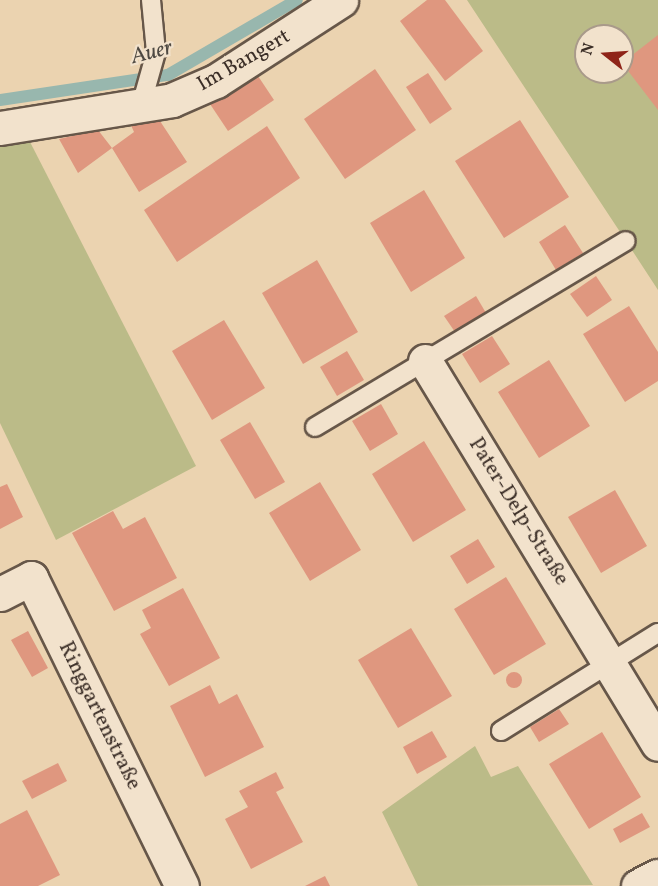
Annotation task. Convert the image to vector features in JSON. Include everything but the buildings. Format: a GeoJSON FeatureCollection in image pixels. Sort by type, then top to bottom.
{"type":"FeatureCollection","features":[{"type":"Feature","properties":{"kind":"street","name":"Im Bangert"},"geometry":{"type":"LineString","coordinates":[[0,128],[146,86],[216,81],[341,0]]}},
{"type":"Feature","properties":{"kind":"street","name":"Pater-Delp-Straße"},"geometry":{"type":"LineString","coordinates":[[425,361],[658,744]]}},
{"type":"Feature","properties":{"kind":"street","name":"Ringgartenstraße"},"geometry":{"type":"LineString","coordinates":[[0,594],[31,578],[182,886]]}},
{"type":"Feature","properties":{"kind":"street"},"geometry":{"type":"LineString","coordinates":[[638,886],[658,876]]}},
{"type":"Feature","properties":{"kind":"lane"},"geometry":{"type":"LineString","coordinates":[[146,86],[151,0]]}},
{"type":"Feature","properties":{"kind":"lane"},"geometry":{"type":"LineString","coordinates":[[315,427],[626,241]]}},
{"type":"Feature","properties":{"kind":"lane"},"geometry":{"type":"LineString","coordinates":[[501,731],[658,633]]}},
{"type":"Feature","properties":{"kind":"green space"},"geometry":{"type":"Polygon","coordinates":[[[467,0],[658,0],[658,290],[467,0]]]}},
{"type":"Feature","properties":{"kind":"green space"},"geometry":{"type":"Polygon","coordinates":[[[29,140],[196,466],[56,540],[0,423],[0,144],[29,140]]]}},
{"type":"Feature","properties":{"kind":"green space"},"geometry":{"type":"Polygon","coordinates":[[[475,746],[491,777],[518,766],[593,885],[418,886],[382,812],[475,746]]]}},
{"type":"Feature","properties":{"kind":"waterway","name":"Auer"},"geometry":{"type":"LineString","coordinates":[[0,100],[168,75],[297,0]]}}]}
